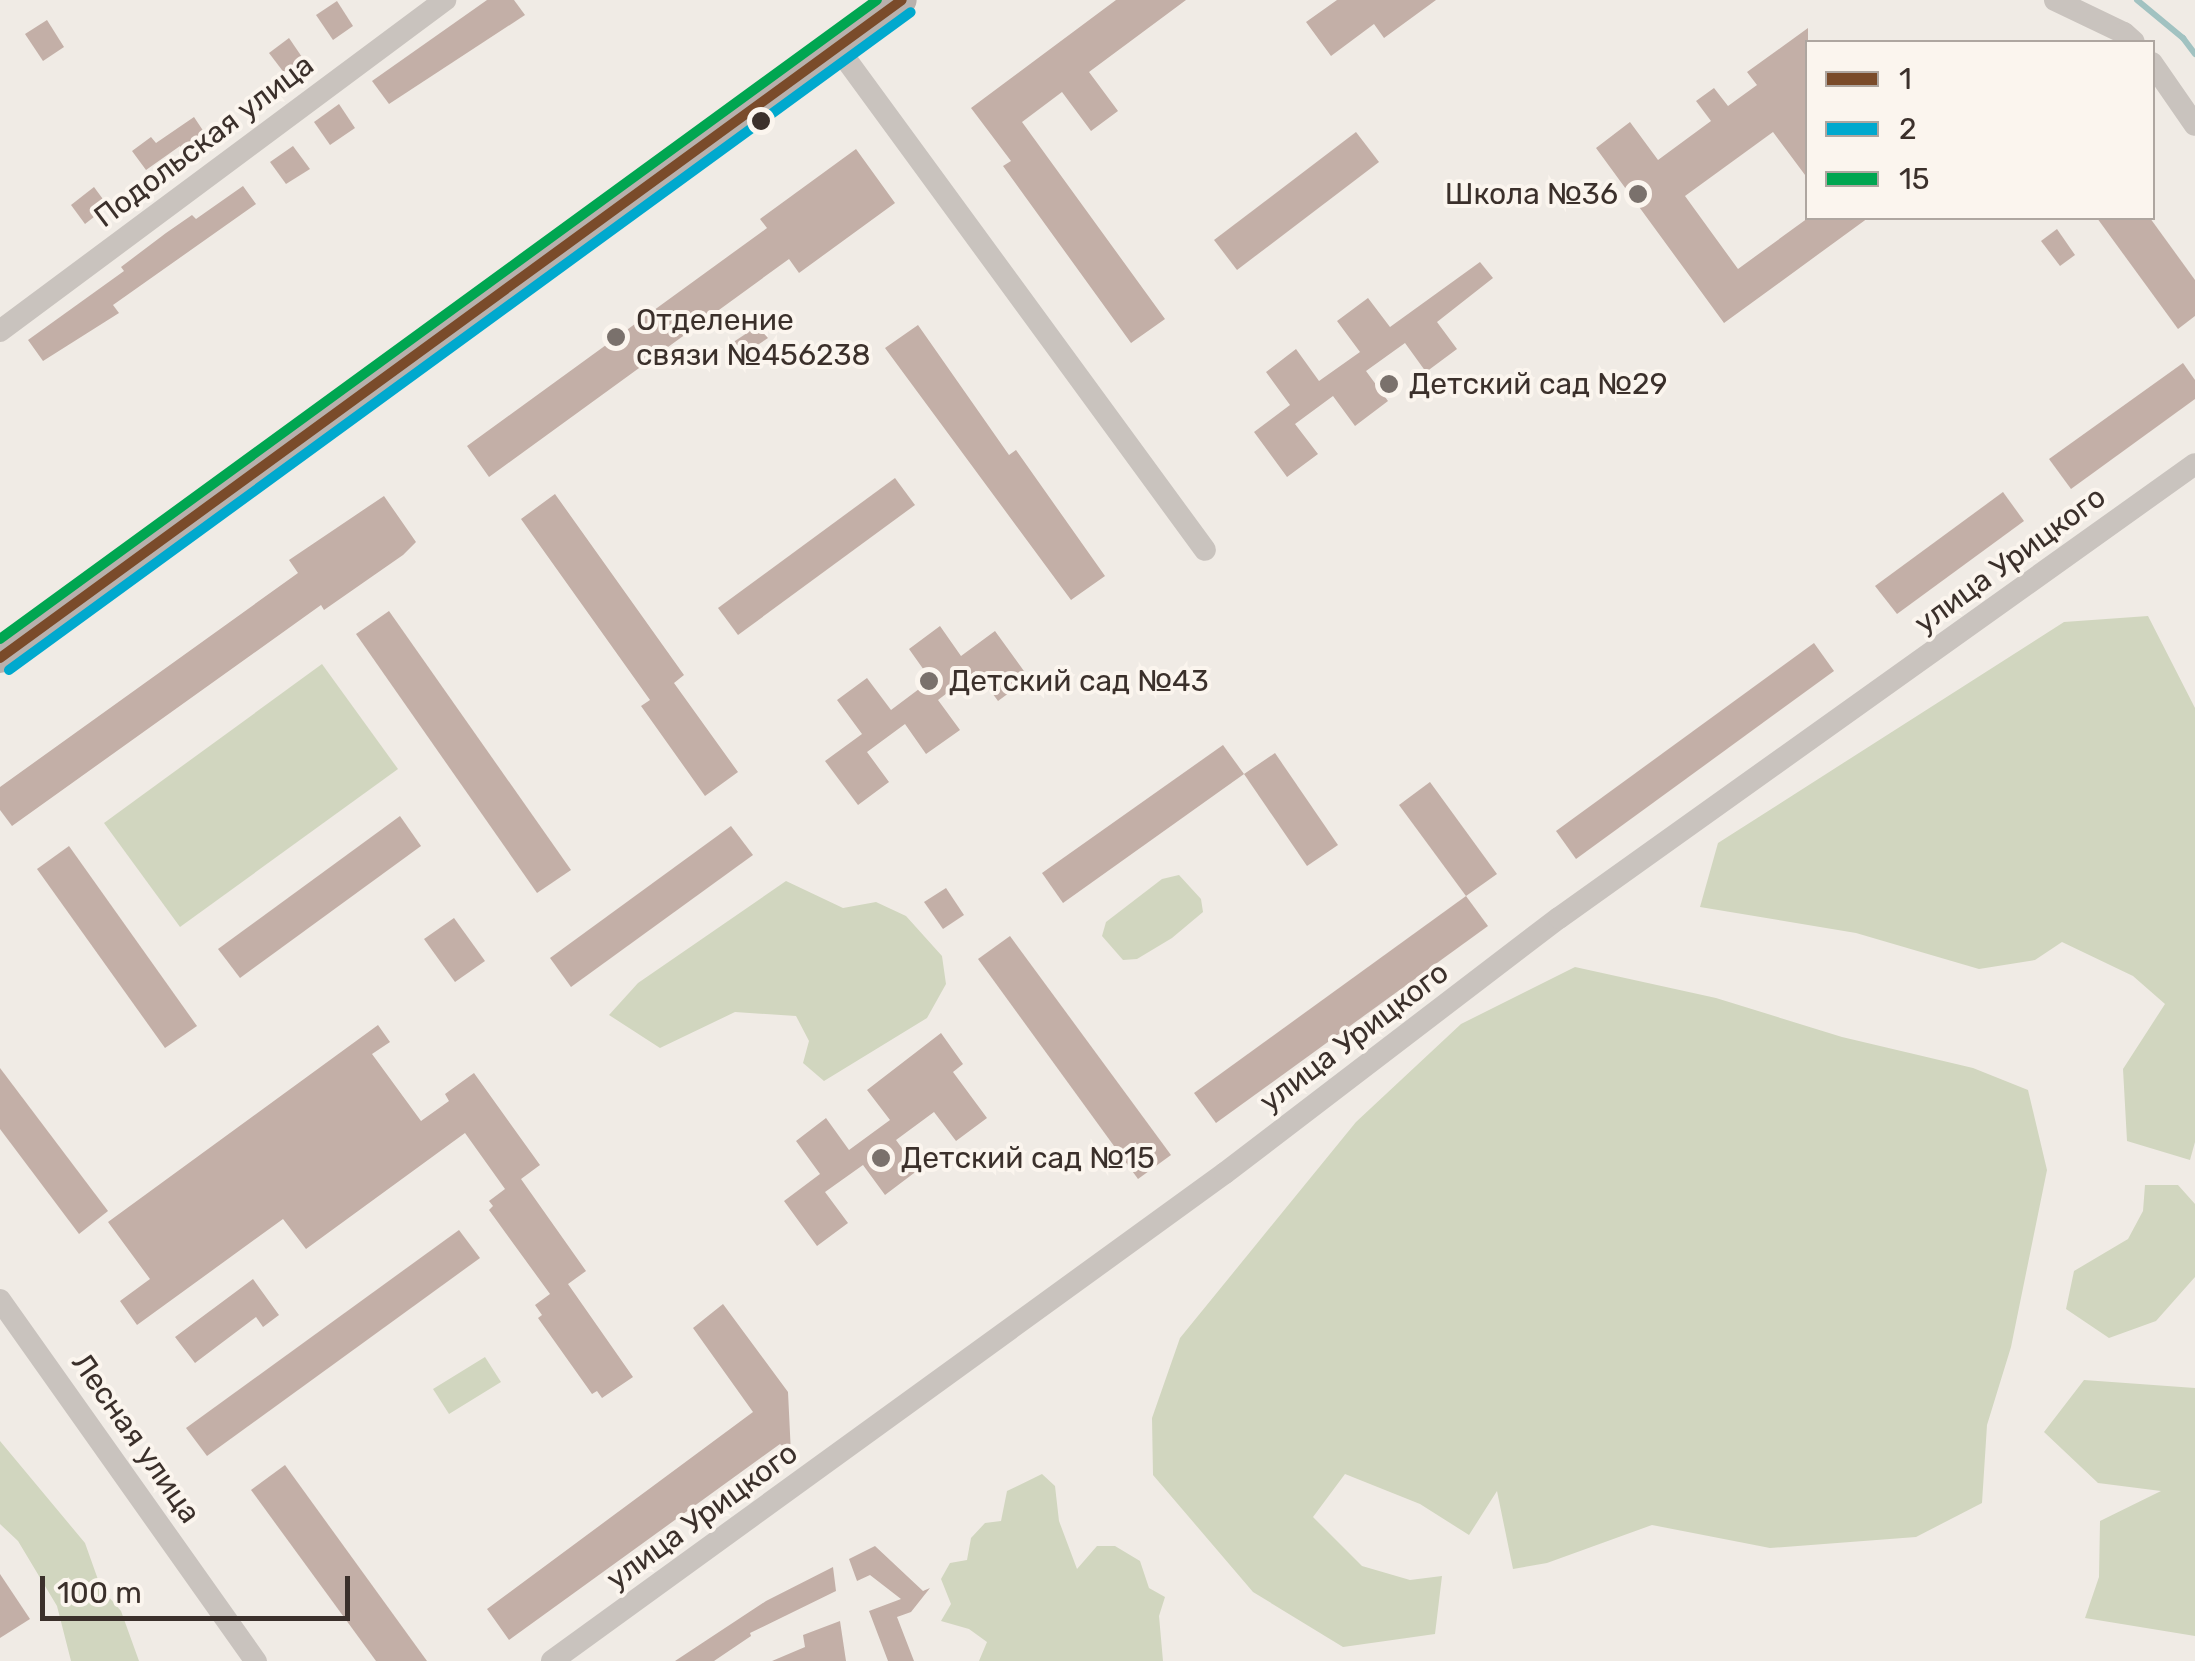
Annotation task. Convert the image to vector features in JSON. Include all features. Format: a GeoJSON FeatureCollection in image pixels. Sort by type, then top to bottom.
{"type":"FeatureCollection","features":[{"type":"Feature","properties":{"kind":"main road"},"geometry":{"type":"LineString","coordinates":[[0,658],[902,0]]}},
{"type":"Feature","properties":{"kind":"street","name":"Подольская улица"},"geometry":{"type":"LineString","coordinates":[[0,331],[444,0]]}},
{"type":"Feature","properties":{"kind":"street"},"geometry":{"type":"LineString","coordinates":[[2056,0],[2132,40]]}},
{"type":"Feature","properties":{"kind":"street"},"geometry":{"type":"LineString","coordinates":[[837,48],[1205,550]]}},
{"type":"Feature","properties":{"kind":"street"},"geometry":{"type":"LineString","coordinates":[[2155,67],[2195,125]]}},
{"type":"Feature","properties":{"kind":"street","name":"улица Урицкого"},"geometry":{"type":"LineString","coordinates":[[552,1661],[1226,1173],[1558,918],[2195,464]]}},
{"type":"Feature","properties":{"kind":"street","name":"Лесная улица"},"geometry":{"type":"LineString","coordinates":[[0,1300],[256,1661]]}},
{"type":"Feature","properties":{"kind":"green space"},"geometry":{"type":"Polygon","coordinates":[[[2148,616],[2195,708],[2195,1142],[2190,1160],[2127,1141],[2123,1069],[2165,1004],[2133,976],[2062,942],[2035,960],[1979,969],[1856,933],[1700,907],[1718,843],[2064,622],[2148,616]]]}},
{"type":"Feature","properties":{"kind":"green space"},"geometry":{"type":"Polygon","coordinates":[[[322,664],[398,769],[180,927],[104,823],[322,664]]]}},
{"type":"Feature","properties":{"kind":"green space"},"geometry":{"type":"Polygon","coordinates":[[[1179,875],[1201,899],[1203,912],[1172,938],[1137,959],[1123,960],[1102,936],[1106,922],[1162,879],[1179,875]]]}},
{"type":"Feature","properties":{"kind":"green space"},"geometry":{"type":"Polygon","coordinates":[[[786,881],[843,908],[876,902],[906,916],[942,956],[946,984],[927,1018],[824,1081],[803,1063],[809,1041],[796,1016],[735,1012],[660,1048],[609,1015],[638,983],[786,881]]]}},
{"type":"Feature","properties":{"kind":"green space"},"geometry":{"type":"Polygon","coordinates":[[[1575,967],[1716,998],[1842,1037],[1973,1068],[2028,1090],[2047,1170],[2011,1347],[1987,1425],[1982,1503],[1916,1537],[1770,1548],[1652,1525],[1547,1563],[1513,1569],[1497,1491],[1469,1535],[1420,1504],[1345,1474],[1313,1517],[1362,1566],[1410,1580],[1442,1576],[1435,1634],[1343,1647],[1253,1592],[1153,1475],[1152,1418],[1180,1338],[1356,1122],[1461,1024],[1575,967]]]}},
{"type":"Feature","properties":{"kind":"green space"},"geometry":{"type":"Polygon","coordinates":[[[2145,1185],[2178,1185],[2195,1204],[2195,1277],[2156,1321],[2109,1338],[2066,1309],[2074,1271],[2128,1239],[2143,1211],[2145,1185]]]}},
{"type":"Feature","properties":{"kind":"green space"},"geometry":{"type":"Polygon","coordinates":[[[485,1357],[501,1382],[449,1414],[433,1389],[485,1357]]]}},
{"type":"Feature","properties":{"kind":"green space"},"geometry":{"type":"Polygon","coordinates":[[[2084,1380],[2195,1388],[2195,1636],[2085,1618],[2099,1577],[2100,1521],[2161,1491],[2098,1483],[2044,1432],[2084,1380]]]}},
{"type":"Feature","properties":{"kind":"green space"},"geometry":{"type":"Polygon","coordinates":[[[0,1441],[85,1543],[101,1588],[121,1611],[139,1661],[71,1661],[57,1606],[18,1541],[0,1524],[0,1441]]]}},
{"type":"Feature","properties":{"kind":"green space"},"geometry":{"type":"Polygon","coordinates":[[[1042,1474],[1055,1486],[1059,1521],[1077,1569],[1097,1546],[1115,1546],[1140,1561],[1149,1588],[1165,1597],[1159,1616],[1163,1661],[979,1661],[987,1642],[969,1629],[941,1621],[951,1604],[941,1579],[950,1563],[967,1560],[971,1538],[985,1523],[1001,1521],[1007,1491],[1042,1474]]]}},
{"type":"Feature","properties":{"kind":"building"},"geometry":{"type":"Polygon","coordinates":[[[487,0],[514,0],[525,15],[389,104],[372,81],[487,0]]]}},
{"type":"Feature","properties":{"kind":"building"},"geometry":{"type":"Polygon","coordinates":[[[1116,0],[1186,0],[1089,72],[1118,111],[1091,131],[1062,92],[1022,122],[1165,319],[1131,343],[1003,166],[1011,161],[971,108],[1116,0]]]}},
{"type":"Feature","properties":{"kind":"building"},"geometry":{"type":"Polygon","coordinates":[[[1337,0],[1436,0],[1384,38],[1374,24],[1331,56],[1306,22],[1337,0]]]}},
{"type":"Feature","properties":{"kind":"building"},"geometry":{"type":"Polygon","coordinates":[[[337,1],[353,26],[333,40],[316,15],[337,1]]]}},
{"type":"Feature","properties":{"kind":"building"},"geometry":{"type":"Polygon","coordinates":[[[47,20],[64,47],[43,61],[25,34],[47,20]]]}},
{"type":"Feature","properties":{"kind":"building"},"geometry":{"type":"Polygon","coordinates":[[[1808,28],[1805,175],[1773,132],[1685,196],[1738,269],[1805,220],[1865,220],[1724,323],[1596,148],[1630,122],[1658,160],[1711,121],[1696,101],[1714,88],[1728,106],[1757,85],[1747,72],[1808,28]]]}},
{"type":"Feature","properties":{"kind":"building"},"geometry":{"type":"Polygon","coordinates":[[[289,38],[304,60],[285,74],[269,53],[289,38]]]}},
{"type":"Feature","properties":{"kind":"building"},"geometry":{"type":"Polygon","coordinates":[[[339,104],[355,128],[330,145],[314,122],[339,104]]]}},
{"type":"Feature","properties":{"kind":"building"},"geometry":{"type":"Polygon","coordinates":[[[194,117],[206,135],[183,150],[180,146],[146,170],[132,151],[151,137],[156,143],[194,117]]]}},
{"type":"Feature","properties":{"kind":"building"},"geometry":{"type":"Polygon","coordinates":[[[1356,132],[1379,162],[1237,270],[1214,240],[1356,132]]]}},
{"type":"Feature","properties":{"kind":"building"},"geometry":{"type":"Polygon","coordinates":[[[293,146],[310,169],[286,184],[270,162],[293,146]]]}},
{"type":"Feature","properties":{"kind":"building"},"geometry":{"type":"Polygon","coordinates":[[[856,149],[895,203],[799,273],[789,259],[489,477],[467,446],[767,228],[760,219],[856,149]]]}},
{"type":"Feature","properties":{"kind":"building"},"geometry":{"type":"Polygon","coordinates":[[[243,186],[256,204],[113,305],[119,313],[43,361],[28,340],[124,271],[121,267],[166,233],[192,215],[196,219],[243,186]]]}},
{"type":"Feature","properties":{"kind":"building"},"geometry":{"type":"Polygon","coordinates":[[[94,187],[108,206],[85,224],[71,205],[94,187]]]}},
{"type":"Feature","properties":{"kind":"building"},"geometry":{"type":"Polygon","coordinates":[[[2098,220],[2151,220],[2195,280],[2195,316],[2178,329],[2098,220]]]}},
{"type":"Feature","properties":{"kind":"building"},"geometry":{"type":"Polygon","coordinates":[[[2057,229],[2075,255],[2060,266],[2041,241],[2057,229]]]}},
{"type":"Feature","properties":{"kind":"building"},"geometry":{"type":"Polygon","coordinates":[[[1480,262],[1493,278],[1437,322],[1457,349],[1426,372],[1405,343],[1366,371],[1388,401],[1355,426],[1333,396],[1295,424],[1318,454],[1287,477],[1254,432],[1290,405],[1266,372],[1296,349],[1319,381],[1360,352],[1337,321],[1368,298],[1390,327],[1480,262]]]}},
{"type":"Feature","properties":{"kind":"building"},"geometry":{"type":"Polygon","coordinates":[[[759,325],[768,338],[738,358],[729,345],[759,325]]]}},
{"type":"Feature","properties":{"kind":"building"},"geometry":{"type":"Polygon","coordinates":[[[918,325],[1009,455],[1016,450],[1105,576],[1071,600],[885,348],[918,325]]]}},
{"type":"Feature","properties":{"kind":"building"},"geometry":{"type":"Polygon","coordinates":[[[2183,363],[2195,380],[2195,399],[2071,489],[2049,459],[2183,363]]]}},
{"type":"Feature","properties":{"kind":"building"},"geometry":{"type":"Polygon","coordinates":[[[895,478],[915,505],[738,635],[718,608],[895,478]]]}},
{"type":"Feature","properties":{"kind":"building"},"geometry":{"type":"Polygon","coordinates":[[[2003,492],[2024,521],[1897,614],[1875,586],[2003,492]]]}},
{"type":"Feature","properties":{"kind":"building"},"geometry":{"type":"Polygon","coordinates":[[[555,494],[684,675],[674,683],[738,772],[705,796],[641,706],[650,700],[521,519],[555,494]]]}},
{"type":"Feature","properties":{"kind":"building"},"geometry":{"type":"Polygon","coordinates":[[[384,496],[416,542],[403,555],[324,610],[321,605],[12,826],[0,810],[0,787],[298,573],[289,560],[384,496]]]}},
{"type":"Feature","properties":{"kind":"building"},"geometry":{"type":"Polygon","coordinates":[[[389,611],[571,870],[537,893],[356,634],[389,611]]]}},
{"type":"Feature","properties":{"kind":"building"},"geometry":{"type":"Polygon","coordinates":[[[940,626],[961,656],[995,631],[1029,678],[998,701],[976,671],[938,700],[960,730],[926,754],[905,724],[867,752],[889,782],[858,805],[825,761],[862,734],[837,700],[867,678],[891,710],[931,680],[909,649],[940,626]]]}},
{"type":"Feature","properties":{"kind":"building"},"geometry":{"type":"Polygon","coordinates":[[[1814,643],[1834,671],[1576,859],[1556,831],[1814,643]]]}},
{"type":"Feature","properties":{"kind":"building"},"geometry":{"type":"Polygon","coordinates":[[[1223,745],[1244,774],[1063,903],[1042,873],[1223,745]]]}},
{"type":"Feature","properties":{"kind":"building"},"geometry":{"type":"Polygon","coordinates":[[[1275,753],[1338,845],[1307,866],[1244,774],[1275,753]]]}},
{"type":"Feature","properties":{"kind":"building"},"geometry":{"type":"Polygon","coordinates":[[[1430,782],[1497,874],[1466,896],[1399,805],[1430,782]]]}},
{"type":"Feature","properties":{"kind":"building"},"geometry":{"type":"Polygon","coordinates":[[[400,816],[421,846],[240,978],[218,949],[400,816]]]}},
{"type":"Feature","properties":{"kind":"building"},"geometry":{"type":"Polygon","coordinates":[[[731,826],[753,855],[571,987],[550,958],[731,826]]]}},
{"type":"Feature","properties":{"kind":"building"},"geometry":{"type":"Polygon","coordinates":[[[69,846],[197,1026],[165,1048],[37,869],[69,846]]]}},
{"type":"Feature","properties":{"kind":"building"},"geometry":{"type":"Polygon","coordinates":[[[946,888],[964,915],[943,929],[924,902],[946,888]]]}},
{"type":"Feature","properties":{"kind":"building"},"geometry":{"type":"Polygon","coordinates":[[[1466,896],[1488,926],[1216,1123],[1194,1093],[1466,896]]]}},
{"type":"Feature","properties":{"kind":"building"},"geometry":{"type":"Polygon","coordinates":[[[454,918],[485,961],[455,982],[424,939],[454,918]]]}},
{"type":"Feature","properties":{"kind":"building"},"geometry":{"type":"Polygon","coordinates":[[[1010,936],[1171,1155],[1138,1179],[978,959],[1010,936]]]}},
{"type":"Feature","properties":{"kind":"building"},"geometry":{"type":"Polygon","coordinates":[[[378,1025],[390,1042],[372,1054],[421,1121],[449,1101],[445,1094],[474,1073],[540,1165],[521,1179],[586,1271],[568,1284],[633,1377],[602,1398],[597,1391],[592,1394],[538,1318],[542,1315],[535,1305],[550,1294],[489,1210],[493,1206],[489,1201],[505,1189],[465,1133],[306,1249],[283,1219],[137,1325],[120,1301],[150,1279],[108,1222],[378,1025]]]}},
{"type":"Feature","properties":{"kind":"building"},"geometry":{"type":"Polygon","coordinates":[[[941,1033],[963,1064],[953,1072],[987,1118],[956,1141],[934,1112],[896,1140],[918,1170],[885,1195],[863,1165],[825,1192],[848,1223],[817,1246],[784,1201],[820,1174],[796,1141],[826,1118],[849,1150],[890,1120],[867,1090],[941,1033]]]}},
{"type":"Feature","properties":{"kind":"building"},"geometry":{"type":"Polygon","coordinates":[[[0,1068],[108,1211],[79,1234],[0,1129],[0,1068]]]}},
{"type":"Feature","properties":{"kind":"building"},"geometry":{"type":"Polygon","coordinates":[[[459,1230],[480,1258],[207,1456],[186,1428],[459,1230]]]}},
{"type":"Feature","properties":{"kind":"building"},"geometry":{"type":"Polygon","coordinates":[[[253,1279],[279,1315],[263,1327],[256,1317],[195,1363],[175,1337],[253,1279]]]}},
{"type":"Feature","properties":{"kind":"building"},"geometry":{"type":"Polygon","coordinates":[[[723,1304],[788,1392],[791,1454],[780,1444],[509,1640],[487,1609],[753,1412],[693,1328],[723,1304]]]}},
{"type":"Feature","properties":{"kind":"building"},"geometry":{"type":"Polygon","coordinates":[[[285,1465],[427,1661],[376,1661],[251,1490],[285,1465]]]}},
{"type":"Feature","properties":{"kind":"building"},"geometry":{"type":"Polygon","coordinates":[[[875,1546],[923,1591],[930,1588],[911,1612],[897,1617],[914,1661],[888,1661],[869,1611],[901,1599],[870,1575],[857,1581],[849,1559],[875,1546]]]}},
{"type":"Feature","properties":{"kind":"building"},"geometry":{"type":"Polygon","coordinates":[[[833,1567],[836,1591],[750,1633],[714,1661],[675,1661],[766,1601],[833,1567]]]}},
{"type":"Feature","properties":{"kind":"building"},"geometry":{"type":"Polygon","coordinates":[[[0,1574],[30,1619],[0,1638],[0,1574]]]}},
{"type":"Feature","properties":{"kind":"building"},"geometry":{"type":"Polygon","coordinates":[[[840,1621],[846,1661],[772,1661],[805,1647],[803,1635],[840,1621]]]}},
{"type":"Feature","properties":{"kind":"waterway"},"geometry":{"type":"LineString","coordinates":[[2137,0],[2183,38],[2195,54]]}},
{"type":"Feature","properties":{"kind":"transit line","name":"15"},"geometry":{"type":"LineString","coordinates":[[0,639],[877,0]]}},
{"type":"Feature","properties":{"kind":"transit line","name":"1"},"geometry":{"type":"LineString","coordinates":[[0,658],[902,0]]}},
{"type":"Feature","properties":{"kind":"transit line","name":"2"},"geometry":{"type":"LineString","coordinates":[[9,670],[911,12]]}},
{"type":"Feature","properties":{"kind":"place","name":"Школа №36"},"geometry":{"type":"Point","coordinates":[1638,194]}},
{"type":"Feature","properties":{"kind":"place","name":"Отделение связи №456238"},"geometry":{"type":"Point","coordinates":[616,337]}},
{"type":"Feature","properties":{"kind":"place","name":"Детский сад №29"},"geometry":{"type":"Point","coordinates":[1389,384]}},
{"type":"Feature","properties":{"kind":"place","name":"Детский сад №43"},"geometry":{"type":"Point","coordinates":[929,681]}},
{"type":"Feature","properties":{"kind":"place","name":"Детский сад №15"},"geometry":{"type":"Point","coordinates":[881,1158]}}]}
